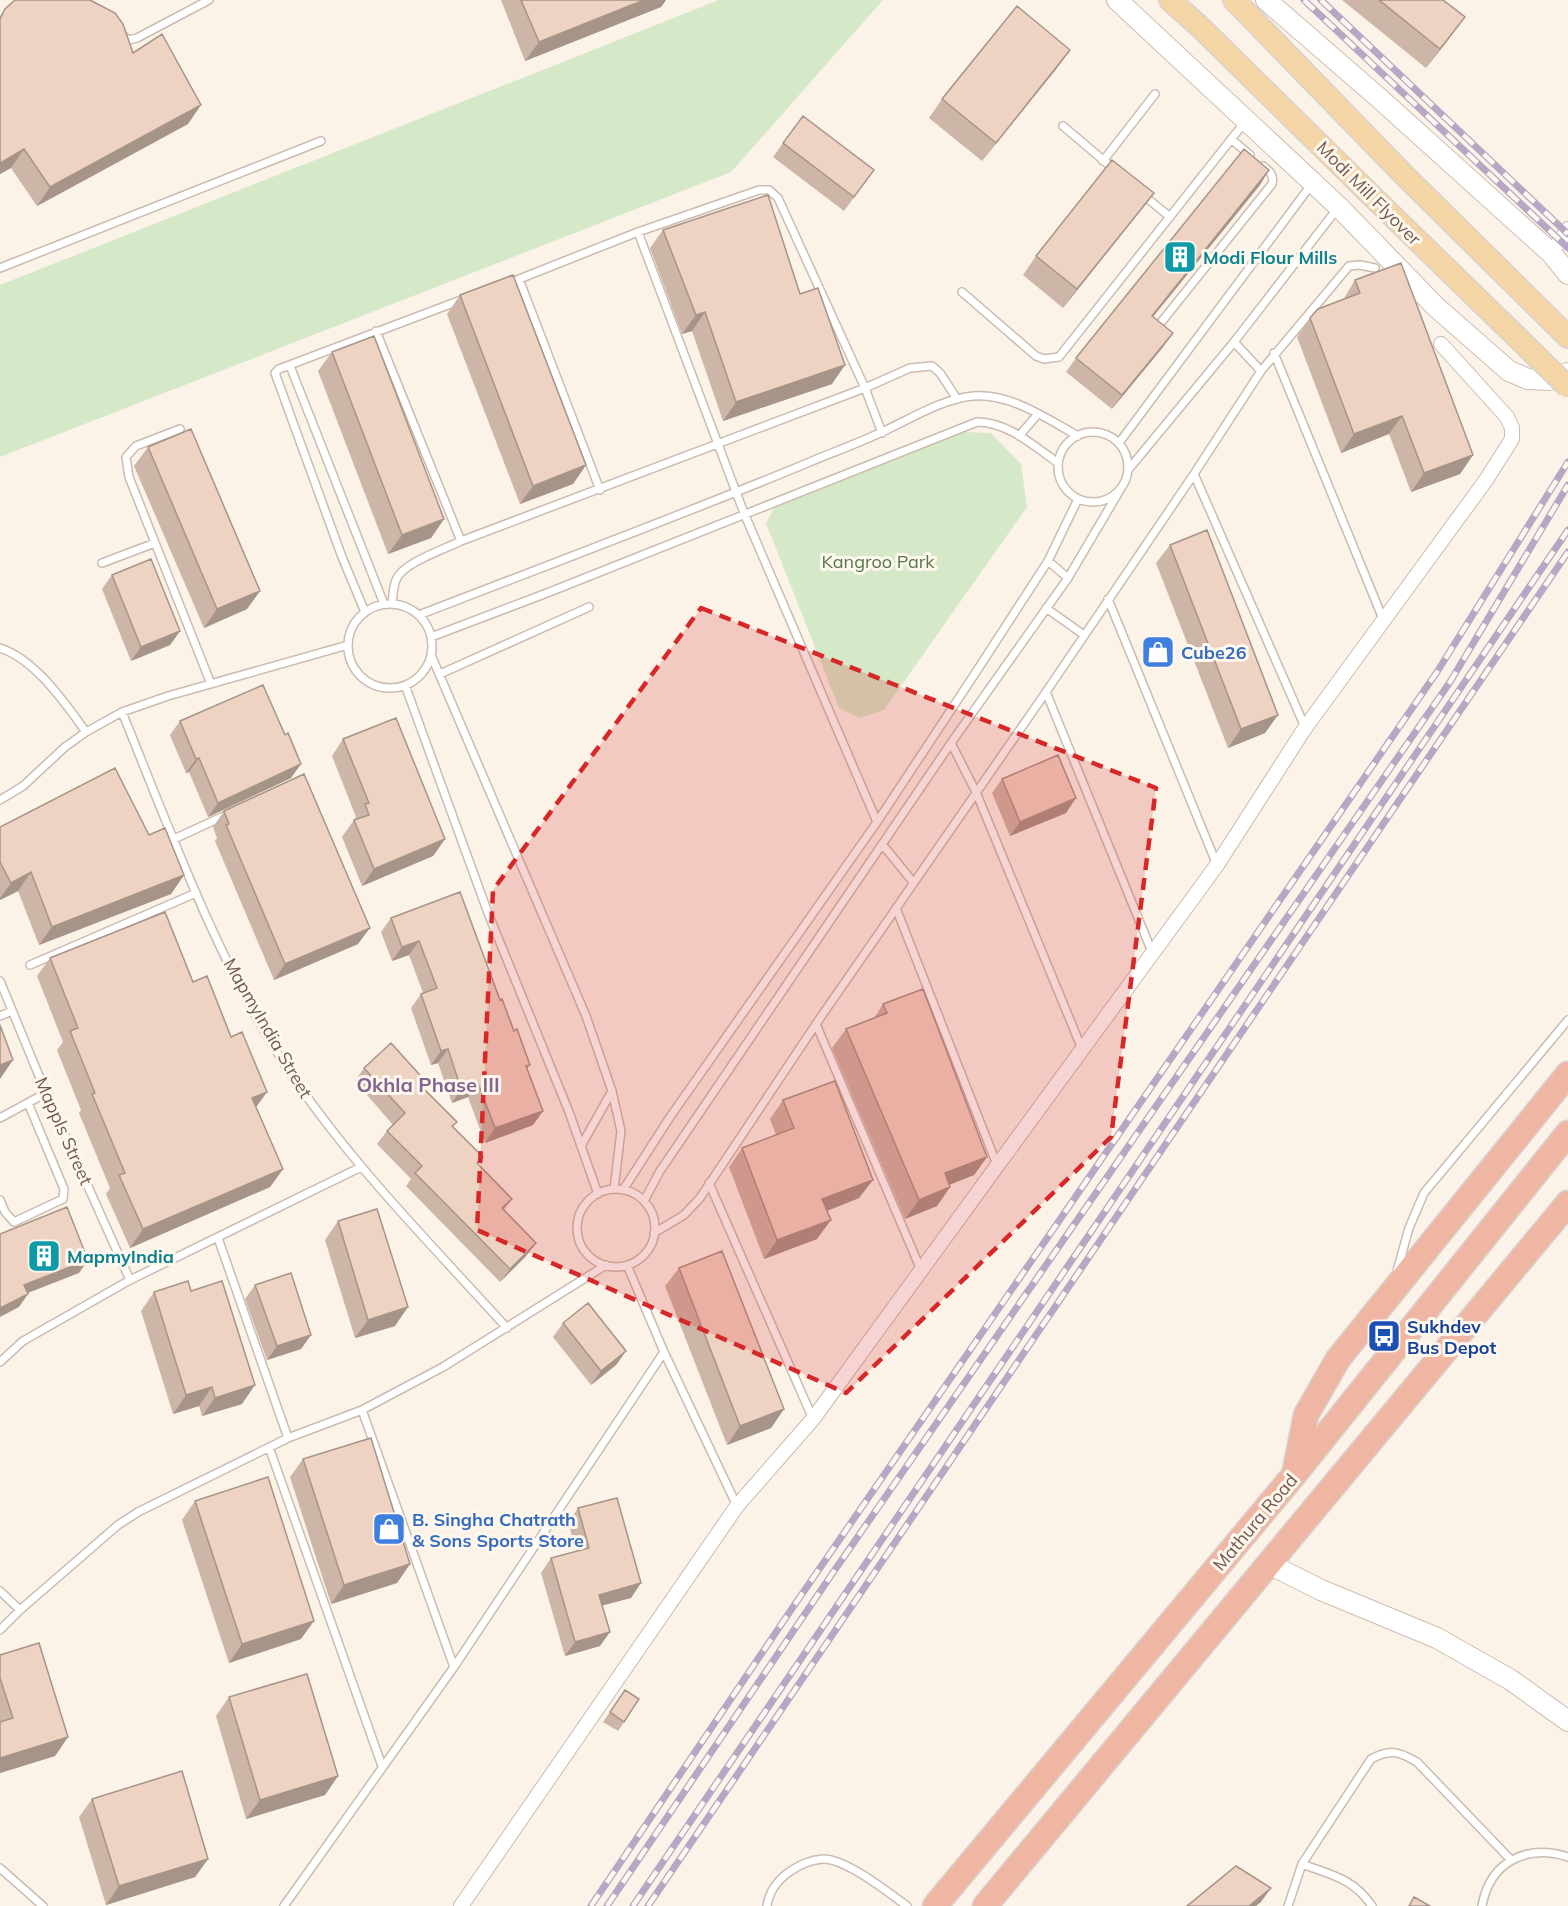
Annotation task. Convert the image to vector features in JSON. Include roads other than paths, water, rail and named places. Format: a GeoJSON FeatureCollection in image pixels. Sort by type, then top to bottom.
{"type":"FeatureCollection","features":[{"type":"Feature","properties":{"kind":"highway"},"geometry":{"type":"LineString","coordinates":[[1293,1474],[1306,1415],[1338,1359],[1568,1074]]}},
{"type":"Feature","properties":{"kind":"highway","name":"Mathura Road"},"geometry":{"type":"LineString","coordinates":[[935,1906],[1293,1474],[1568,1132]]}},
{"type":"Feature","properties":{"kind":"highway","name":"Mathura Road"},"geometry":{"type":"LineString","coordinates":[[985,1906],[1568,1203]]}},
{"type":"Feature","properties":{"kind":"main road"},"geometry":{"type":"LineString","coordinates":[[1117,0],[1339,207],[1436,307],[1509,371],[1528,379],[1549,380],[1568,373]]}},
{"type":"Feature","properties":{"kind":"main road","name":"Modi Mill Flyover"},"geometry":{"type":"LineString","coordinates":[[1170,0],[1568,387]]}},
{"type":"Feature","properties":{"kind":"main road","name":"Modi Mill Flyover"},"geometry":{"type":"LineString","coordinates":[[1234,0],[1405,176],[1568,337]]}},
{"type":"Feature","properties":{"kind":"main road"},"geometry":{"type":"LineString","coordinates":[[1266,0],[1551,253],[1568,274]]}},
{"type":"Feature","properties":{"kind":"main road"},"geometry":{"type":"LineString","coordinates":[[1269,1564],[1321,1590],[1437,1638],[1511,1680],[1568,1721]]}},
{"type":"Feature","properties":{"kind":"street"},"geometry":{"type":"LineString","coordinates":[[1551,253],[1568,230]]}},
{"type":"Feature","properties":{"kind":"street"},"geometry":{"type":"LineString","coordinates":[[461,1906],[737,1506],[813,1419],[1217,865],[1305,728],[1486,480],[1512,439],[1512,428],[1507,417],[1441,344]]}},
{"type":"Feature","properties":{"kind":"lane"},"geometry":{"type":"LineString","coordinates":[[115,31],[129,40],[137,38],[209,0]]}},
{"type":"Feature","properties":{"kind":"lane"},"geometry":{"type":"LineString","coordinates":[[1103,161],[1155,94]]}},
{"type":"Feature","properties":{"kind":"lane"},"geometry":{"type":"LineString","coordinates":[[962,292],[1036,356],[1044,359],[1059,357],[1246,121]]}},
{"type":"Feature","properties":{"kind":"lane"},"geometry":{"type":"LineString","coordinates":[[1063,126],[1120,175]]}},
{"type":"Feature","properties":{"kind":"lane"},"geometry":{"type":"LineString","coordinates":[[1160,325],[1272,184],[1271,172],[1232,139]]}},
{"type":"Feature","properties":{"kind":"lane"},"geometry":{"type":"LineString","coordinates":[[0,268],[321,141]]}},
{"type":"Feature","properties":{"kind":"lane"},"geometry":{"type":"LineString","coordinates":[[1119,443],[1313,183]]}},
{"type":"Feature","properties":{"kind":"lane"},"geometry":{"type":"LineString","coordinates":[[1137,189],[1170,218]]}},
{"type":"Feature","properties":{"kind":"lane"},"geometry":{"type":"LineString","coordinates":[[497,287],[638,232],[759,190],[769,190],[778,198],[865,388],[882,433]]}},
{"type":"Feature","properties":{"kind":"lane"},"geometry":{"type":"LineString","coordinates":[[644,1201],[660,1172],[882,844],[1068,578],[1120,490],[1128,470],[1234,342],[1339,207]]}},
{"type":"Feature","properties":{"kind":"lane"},"geometry":{"type":"LineString","coordinates":[[638,232],[744,513],[877,822]]}},
{"type":"Feature","properties":{"kind":"lane"},"geometry":{"type":"LineString","coordinates":[[654,1233],[692,1208],[913,882],[1046,692],[1274,353],[1349,266],[1360,265],[1375,268]]}},
{"type":"Feature","properties":{"kind":"lane"},"geometry":{"type":"LineString","coordinates":[[519,279],[600,490]]}},
{"type":"Feature","properties":{"kind":"lane"},"geometry":{"type":"LineString","coordinates":[[365,612],[342,557],[276,374],[277,370],[464,299]]}},
{"type":"Feature","properties":{"kind":"lane"},"geometry":{"type":"LineString","coordinates":[[376,331],[461,541]]}},
{"type":"Feature","properties":{"kind":"lane"},"geometry":{"type":"LineString","coordinates":[[1234,342],[1261,371]]}},
{"type":"Feature","properties":{"kind":"lane"},"geometry":{"type":"LineString","coordinates":[[1274,353],[1383,619]]}},
{"type":"Feature","properties":{"kind":"lane"},"geometry":{"type":"LineString","coordinates":[[290,366],[388,604]]}},
{"type":"Feature","properties":{"kind":"lane"},"geometry":{"type":"LineString","coordinates":[[388,604],[396,579],[401,572],[420,560],[461,541],[719,445],[910,368],[932,366],[957,399]]}},
{"type":"Feature","properties":{"kind":"lane"},"geometry":{"type":"LineString","coordinates":[[419,615],[737,493],[957,399],[974,396],[1010,401],[1078,436]]}},
{"type":"Feature","properties":{"kind":"lane"},"geometry":{"type":"LineString","coordinates":[[1020,436],[1038,414]]}},
{"type":"Feature","properties":{"kind":"lane"},"geometry":{"type":"LineString","coordinates":[[431,637],[977,423],[998,424],[1020,436],[1058,463]]}},
{"type":"Feature","properties":{"kind":"lane"},"geometry":{"type":"LineString","coordinates":[[180,429],[136,446],[126,457],[129,477],[212,684]]}},
{"type":"Feature","properties":{"kind":"lane"},"geometry":{"type":"LineString","coordinates":[[1120,490],[1109,499],[1094,502],[1078,499],[1068,492],[1061,482],[1058,463],[1063,449],[1069,441],[1078,436],[1089,432],[1100,433],[1119,443],[1125,454],[1128,470]]}},
{"type":"Feature","properties":{"kind":"lane"},"geometry":{"type":"LineString","coordinates":[[1194,474],[1305,728]]}},
{"type":"Feature","properties":{"kind":"lane"},"geometry":{"type":"LineString","coordinates":[[623,1190],[670,1117],[877,822],[1048,561],[1078,499]]}},
{"type":"Feature","properties":{"kind":"lane"},"geometry":{"type":"LineString","coordinates":[[102,563],[155,543]]}},
{"type":"Feature","properties":{"kind":"lane"},"geometry":{"type":"LineString","coordinates":[[1048,561],[1068,578]]}},
{"type":"Feature","properties":{"kind":"lane"},"geometry":{"type":"LineString","coordinates":[[1108,598],[1217,865]]}},
{"type":"Feature","properties":{"kind":"lane"},"geometry":{"type":"LineString","coordinates":[[431,655],[422,674],[405,685],[392,688],[379,687],[358,673],[351,662],[349,637],[353,625],[365,612],[388,604],[409,608],[427,625],[431,637],[431,655],[586,1016],[612,1090],[621,1131],[614,1189]]}},
{"type":"Feature","properties":{"kind":"lane"},"geometry":{"type":"LineString","coordinates":[[440,674],[589,607]]}},
{"type":"Feature","properties":{"kind":"lane"},"geometry":{"type":"LineString","coordinates":[[1046,608],[1084,635]]}},
{"type":"Feature","properties":{"kind":"lane"},"geometry":{"type":"LineString","coordinates":[[0,800],[23,786],[65,747],[122,712],[348,645]]}},
{"type":"Feature","properties":{"kind":"lane"},"geometry":{"type":"LineString","coordinates":[[0,648],[24,661],[54,689],[86,732]]}},
{"type":"Feature","properties":{"kind":"lane"},"geometry":{"type":"LineString","coordinates":[[405,685],[488,913],[598,1194]]}},
{"type":"Feature","properties":{"kind":"lane"},"geometry":{"type":"LineString","coordinates":[[1046,692],[1152,952]]}},
{"type":"Feature","properties":{"kind":"lane","name":"MapmyIndia Street"},"geometry":{"type":"LineString","coordinates":[[122,712],[196,893],[238,985],[285,1064],[361,1167],[507,1328]]}},
{"type":"Feature","properties":{"kind":"lane"},"geometry":{"type":"LineString","coordinates":[[951,743],[976,792],[1082,1049]]}},
{"type":"Feature","properties":{"kind":"lane"},"geometry":{"type":"LineString","coordinates":[[174,839],[235,811]]}},
{"type":"Feature","properties":{"kind":"lane"},"geometry":{"type":"LineString","coordinates":[[882,844],[913,882]]}},
{"type":"Feature","properties":{"kind":"lane"},"geometry":{"type":"LineString","coordinates":[[30,965],[196,893]]}},
{"type":"Feature","properties":{"kind":"lane"},"geometry":{"type":"LineString","coordinates":[[896,908],[997,1166]]}},
{"type":"Feature","properties":{"kind":"lane","name":"Mappls Street"},"geometry":{"type":"LineString","coordinates":[[0,981],[46,1093],[130,1280]]}},
{"type":"Feature","properties":{"kind":"lane"},"geometry":{"type":"LineString","coordinates":[[0,1016],[12,1011]]}},
{"type":"Feature","properties":{"kind":"lane"},"geometry":{"type":"LineString","coordinates":[[1392,1291],[1408,1228],[1424,1193],[1568,1020]]}},
{"type":"Feature","properties":{"kind":"lane"},"geometry":{"type":"LineString","coordinates":[[816,1024],[921,1270]]}},
{"type":"Feature","properties":{"kind":"lane"},"geometry":{"type":"LineString","coordinates":[[581,1146],[612,1090]]}},
{"type":"Feature","properties":{"kind":"lane"},"geometry":{"type":"LineString","coordinates":[[0,1118],[46,1093]]}},
{"type":"Feature","properties":{"kind":"lane"},"geometry":{"type":"LineString","coordinates":[[0,1200],[14,1222],[63,1200],[64,1189],[28,1103]]}},
{"type":"Feature","properties":{"kind":"lane"},"geometry":{"type":"LineString","coordinates":[[0,1362],[23,1341],[130,1280],[361,1167]]}},
{"type":"Feature","properties":{"kind":"lane"},"geometry":{"type":"LineString","coordinates":[[709,1183],[813,1419]]}},
{"type":"Feature","properties":{"kind":"lane"},"geometry":{"type":"LineString","coordinates":[[614,1189],[623,1190],[631,1192],[644,1201],[652,1214],[654,1233],[644,1254],[627,1265],[606,1265],[588,1255],[578,1236],[579,1215],[584,1205],[598,1194],[614,1189]]}},
{"type":"Feature","properties":{"kind":"lane"},"geometry":{"type":"LineString","coordinates":[[218,1238],[288,1438]]}},
{"type":"Feature","properties":{"kind":"lane"},"geometry":{"type":"LineString","coordinates":[[0,1630],[117,1525],[175,1492],[288,1438],[362,1410],[443,1367],[606,1265]]}},
{"type":"Feature","properties":{"kind":"lane"},"geometry":{"type":"LineString","coordinates":[[627,1265],[664,1352],[737,1506]]}},
{"type":"Feature","properties":{"kind":"lane"},"geometry":{"type":"LineString","coordinates":[[285,1906],[454,1667],[664,1352]]}},
{"type":"Feature","properties":{"kind":"lane"},"geometry":{"type":"LineString","coordinates":[[362,1410],[454,1667]]}},
{"type":"Feature","properties":{"kind":"lane"},"geometry":{"type":"LineString","coordinates":[[269,1447],[382,1766]]}},
{"type":"Feature","properties":{"kind":"lane"},"geometry":{"type":"LineString","coordinates":[[0,1591],[20,1610]]}},
{"type":"Feature","properties":{"kind":"lane"},"geometry":{"type":"LineString","coordinates":[[1288,1906],[1302,1864],[1371,1759],[1384,1753],[1404,1754],[1417,1762],[1511,1860]]}},
{"type":"Feature","properties":{"kind":"lane"},"geometry":{"type":"LineString","coordinates":[[1482,1906],[1484,1892],[1495,1874],[1511,1860],[1531,1853],[1552,1852],[1565,1856],[1568,1848]]}},
{"type":"Feature","properties":{"kind":"lane"},"geometry":{"type":"LineString","coordinates":[[767,1906],[780,1879],[803,1862],[825,1859],[842,1863],[885,1889],[907,1906]]}},
{"type":"Feature","properties":{"kind":"lane"},"geometry":{"type":"LineString","coordinates":[[1302,1864],[1347,1880],[1363,1893],[1372,1906]]}},
{"type":"Feature","properties":{"kind":"lane"},"geometry":{"type":"LineString","coordinates":[[0,1869],[43,1906]]}},
{"type":"Feature","properties":{"kind":"railway"},"geometry":{"type":"LineString","coordinates":[[1304,0],[1568,248]]}},
{"type":"Feature","properties":{"kind":"railway"},"geometry":{"type":"LineString","coordinates":[[1321,0],[1568,234]]}},
{"type":"Feature","properties":{"kind":"railway"},"geometry":{"type":"LineString","coordinates":[[591,1906],[791,1610],[1437,672],[1568,462]]}},
{"type":"Feature","properties":{"kind":"railway"},"geometry":{"type":"LineString","coordinates":[[607,1906],[832,1574],[1450,682],[1568,485]]}},
{"type":"Feature","properties":{"kind":"railway"},"geometry":{"type":"LineString","coordinates":[[633,1906],[1568,530]]}},
{"type":"Feature","properties":{"kind":"railway"},"geometry":{"type":"LineString","coordinates":[[648,1906],[1568,552]]}},
{"type":"Feature","properties":{"kind":"place","name":"Modi Flour Mills"},"geometry":{"type":"Point","coordinates":[1180,257]}},
{"type":"Feature","properties":{"kind":"place","name":"Cube26"},"geometry":{"type":"Point","coordinates":[1158,652]}},
{"type":"Feature","properties":{"kind":"place","name":"MapmyIndia"},"geometry":{"type":"Point","coordinates":[44,1256]}},
{"type":"Feature","properties":{"kind":"place","name":"Sukhdev Bus Depot"},"geometry":{"type":"Point","coordinates":[1384,1336]}},
{"type":"Feature","properties":{"kind":"place","name":"B. Singha Chatrath & Sons Sports Store"},"geometry":{"type":"Point","coordinates":[389,1529]}},
{"type":"Feature","properties":{"kind":"district","name":"Okhla Phase III"},"geometry":{"type":"Point","coordinates":[428,1084]}},
{"type":"Feature","properties":{"kind":"park label","name":"Kangroo Park"},"geometry":{"type":"Point","coordinates":[878,561]}}]}
